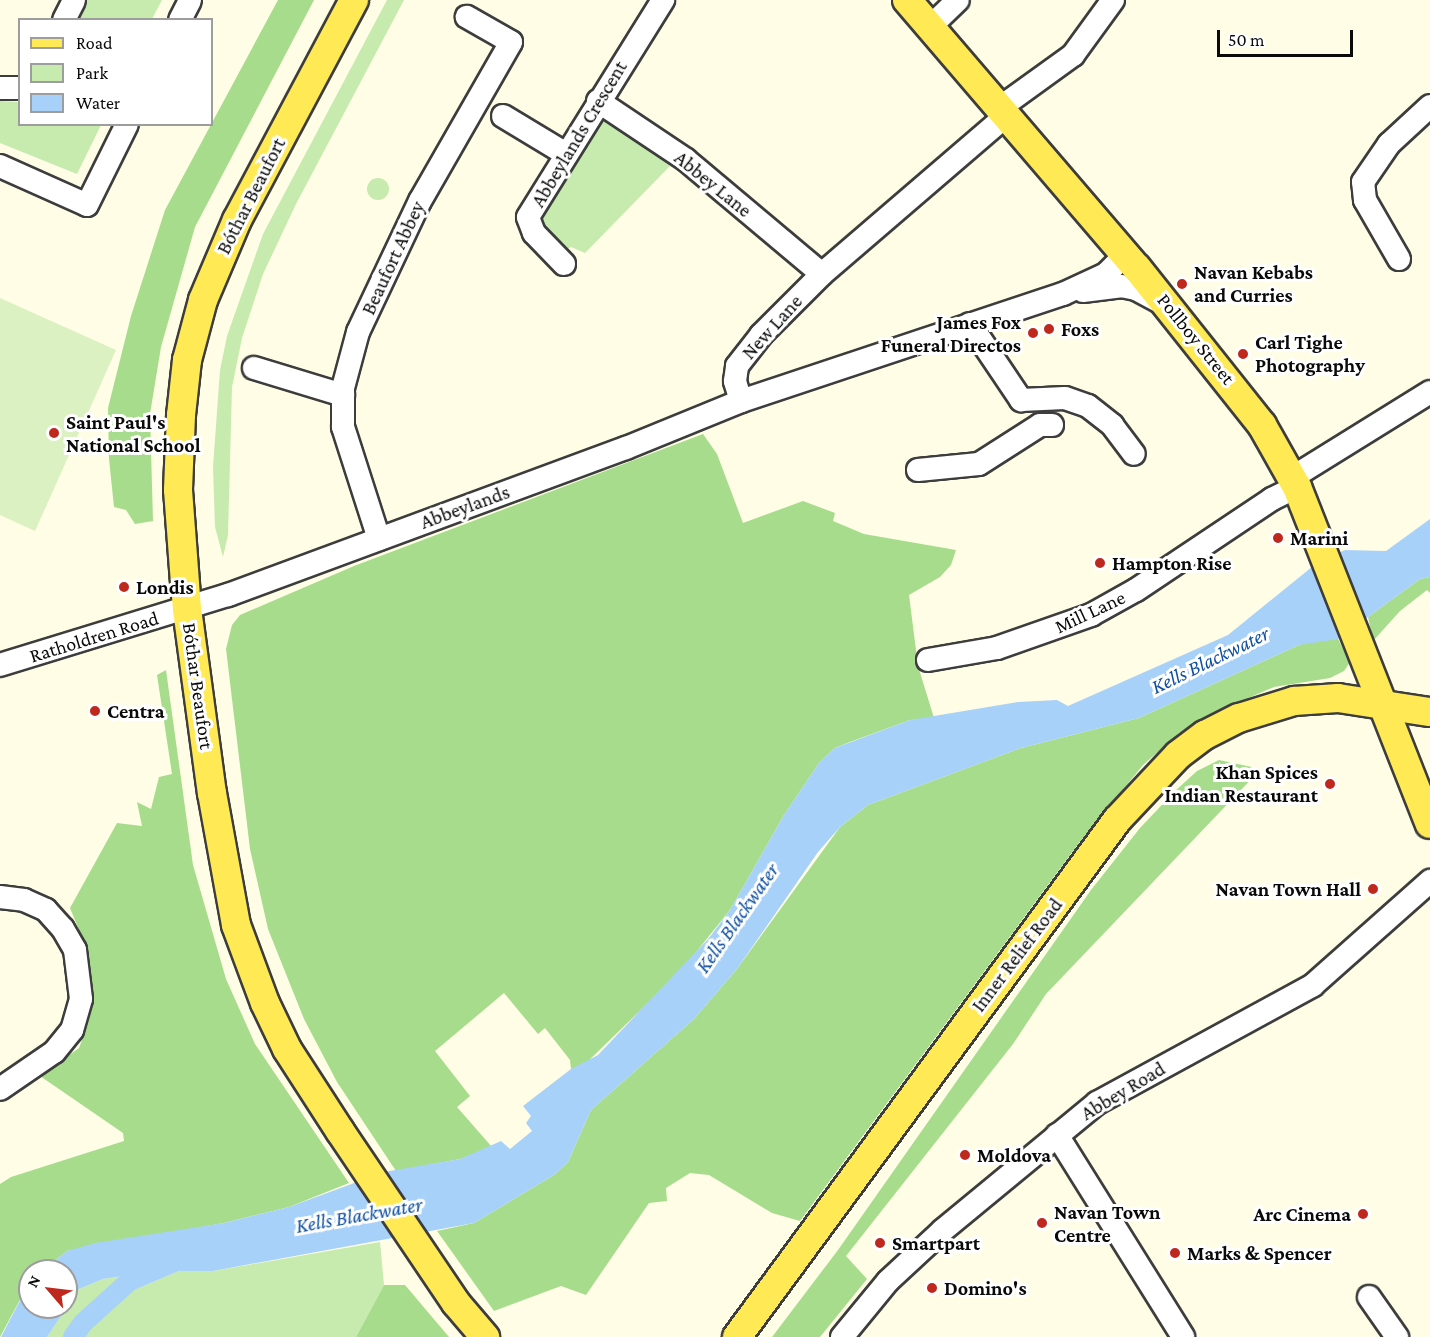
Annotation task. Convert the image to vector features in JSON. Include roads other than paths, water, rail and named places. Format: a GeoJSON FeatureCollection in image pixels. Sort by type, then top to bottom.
{"type":"FeatureCollection","features":[{"type":"Feature","properties":{"kind":"main road","name":"Bóthar Beaufort"},"geometry":{"type":"LineString","coordinates":[[354,0],[237,220],[203,300],[187,360],[181,415],[178,490],[187,609],[212,793],[236,925],[288,1049],[429,1265],[485,1337]]}},
{"type":"Feature","properties":{"kind":"main road","name":"Pollboy Street"},"geometry":{"type":"LineString","coordinates":[[908,0],[1126,254],[1180,319],[1262,425],[1295,482],[1430,824]]}},
{"type":"Feature","properties":{"kind":"main road","name":"Inner Relief Road"},"geometry":{"type":"LineString","coordinates":[[738,1337],[1148,783],[1205,735],[1265,708],[1319,698],[1381,701],[1430,712]]}},
{"type":"Feature","properties":{"kind":"street"},"geometry":{"type":"LineString","coordinates":[[65,18],[74,0]]}},
{"type":"Feature","properties":{"kind":"street"},"geometry":{"type":"LineString","coordinates":[[181,18],[190,0]]}},
{"type":"Feature","properties":{"kind":"street","name":"Abbeylands Crescent"},"geometry":{"type":"LineString","coordinates":[[564,264],[534,233],[528,217],[598,101],[663,0]]}},
{"type":"Feature","properties":{"kind":"street"},"geometry":{"type":"LineString","coordinates":[[931,26],[958,0]]}},
{"type":"Feature","properties":{"kind":"street","name":"New Lane"},"geometry":{"type":"LineString","coordinates":[[741,401],[735,381],[737,366],[754,343],[822,274],[1005,111],[1073,55],[1113,0]]}},
{"type":"Feature","properties":{"kind":"street","name":"Beaufort Abbey"},"geometry":{"type":"LineString","coordinates":[[379,539],[343,427],[343,395],[349,363],[371,301],[437,168],[511,42],[467,17]]}},
{"type":"Feature","properties":{"kind":"street"},"geometry":{"type":"LineString","coordinates":[[0,88],[18,88]]}},
{"type":"Feature","properties":{"kind":"street","name":"Abbey Lane"},"geometry":{"type":"LineString","coordinates":[[598,101],[686,160],[822,274]]}},
{"type":"Feature","properties":{"kind":"street"},"geometry":{"type":"LineString","coordinates":[[1399,259],[1365,200],[1363,182],[1389,144],[1430,105]]}},
{"type":"Feature","properties":{"kind":"street"},"geometry":{"type":"LineString","coordinates":[[503,116],[566,154]]}},
{"type":"Feature","properties":{"kind":"street"},"geometry":{"type":"LineString","coordinates":[[0,166],[87,205],[126,126]]}},
{"type":"Feature","properties":{"kind":"street"},"geometry":{"type":"LineString","coordinates":[[741,401],[1063,294],[1106,274],[1126,254]]}},
{"type":"Feature","properties":{"kind":"street"},"geometry":{"type":"LineString","coordinates":[[1063,294],[1121,286],[1136,289],[1156,298],[1180,319]]}},
{"type":"Feature","properties":{"kind":"street"},"geometry":{"type":"LineString","coordinates":[[969,324],[1021,400],[1065,398],[1088,406],[1112,425],[1134,454]]}},
{"type":"Feature","properties":{"kind":"street"},"geometry":{"type":"LineString","coordinates":[[254,368],[343,395]]}},
{"type":"Feature","properties":{"kind":"street","name":"Mill Lane"},"geometry":{"type":"LineString","coordinates":[[928,660],[997,648],[1091,615],[1136,590],[1430,392]]}},
{"type":"Feature","properties":{"kind":"street"},"geometry":{"type":"LineString","coordinates":[[1016,395],[1018,417],[1030,431]]}},
{"type":"Feature","properties":{"kind":"street","name":"Abbeylands"},"geometry":{"type":"LineString","coordinates":[[187,609],[379,539],[741,401]]}},
{"type":"Feature","properties":{"kind":"street"},"geometry":{"type":"LineString","coordinates":[[918,470],[948,470],[979,464],[1040,425],[1052,425]]}},
{"type":"Feature","properties":{"kind":"street","name":"Ratholdren Road"},"geometry":{"type":"LineString","coordinates":[[0,665],[187,609]]}},
{"type":"Feature","properties":{"kind":"street","name":"Abbey Road"},"geometry":{"type":"LineString","coordinates":[[842,1337],[893,1276],[1097,1103],[1150,1072],[1274,1009],[1313,985],[1430,880]]}},
{"type":"Feature","properties":{"kind":"street"},"geometry":{"type":"LineString","coordinates":[[0,897],[24,900],[46,910],[63,928],[75,950],[81,999],[72,1030],[54,1052],[0,1089]]}},
{"type":"Feature","properties":{"kind":"street"},"geometry":{"type":"LineString","coordinates":[[1057,1135],[1183,1337]]}},
{"type":"Feature","properties":{"kind":"street"},"geometry":{"type":"LineString","coordinates":[[1369,1297],[1397,1337]]}},
{"type":"Feature","properties":{"kind":"water","name":"Kells Blackwater"},"geometry":{"type":"Polygon","coordinates":[[[1430,519],[1430,577],[1420,579],[1338,639],[1299,645],[1139,718],[1021,748],[868,805],[840,827],[818,852],[737,969],[694,1019],[591,1110],[568,1162],[554,1175],[474,1223],[213,1271],[179,1271],[132,1291],[124,1276],[103,1279],[78,1290],[78,1259],[57,1259],[67,1251],[95,1243],[224,1223],[289,1207],[384,1172],[460,1159],[501,1141],[510,1149],[532,1131],[526,1123],[531,1116],[523,1106],[571,1069],[598,1055],[709,938],[730,910],[784,815],[819,763],[835,748],[910,720],[1018,702],[1057,700],[1068,706],[1228,635],[1318,562],[1345,550],[1386,551],[1430,519]]]}},
{"type":"Feature","properties":{"kind":"water"},"geometry":{"type":"Polygon","coordinates":[[[18,1304],[18,1319],[59,1319],[47,1337],[1,1337],[18,1304]]]}},
{"type":"Feature","properties":{"kind":"waterway"},"geometry":{"type":"LineString","coordinates":[[73,1337],[83,1323],[146,1266]]}},
{"type":"Feature","properties":{"kind":"place","name":"Navan Kebabs and Curries"},"geometry":{"type":"Point","coordinates":[1182,284]}},
{"type":"Feature","properties":{"kind":"place","name":"Foxs"},"geometry":{"type":"Point","coordinates":[1049,329]}},
{"type":"Feature","properties":{"kind":"place","name":"James Fox Funeral Directos"},"geometry":{"type":"Point","coordinates":[1033,333]}},
{"type":"Feature","properties":{"kind":"place","name":"Carl Tighe Photography"},"geometry":{"type":"Point","coordinates":[1243,354]}},
{"type":"Feature","properties":{"kind":"place","name":"Saint Paul's National School"},"geometry":{"type":"Point","coordinates":[54,433]}},
{"type":"Feature","properties":{"kind":"place","name":"Marini"},"geometry":{"type":"Point","coordinates":[1278,538]}},
{"type":"Feature","properties":{"kind":"place","name":"Hampton Rise"},"geometry":{"type":"Point","coordinates":[1100,563]}},
{"type":"Feature","properties":{"kind":"place","name":"Londis"},"geometry":{"type":"Point","coordinates":[124,587]}},
{"type":"Feature","properties":{"kind":"place","name":"Centra"},"geometry":{"type":"Point","coordinates":[95,711]}},
{"type":"Feature","properties":{"kind":"place","name":"Khan Spices Indian Restaurant"},"geometry":{"type":"Point","coordinates":[1330,784]}},
{"type":"Feature","properties":{"kind":"place","name":"Navan Town Hall"},"geometry":{"type":"Point","coordinates":[1373,889]}},
{"type":"Feature","properties":{"kind":"place","name":"Moldova"},"geometry":{"type":"Point","coordinates":[965,1155]}},
{"type":"Feature","properties":{"kind":"place","name":"Arc Cinema"},"geometry":{"type":"Point","coordinates":[1363,1214]}},
{"type":"Feature","properties":{"kind":"place","name":"Navan Town Centre"},"geometry":{"type":"Point","coordinates":[1042,1223]}},
{"type":"Feature","properties":{"kind":"place","name":"Smartpart"},"geometry":{"type":"Point","coordinates":[880,1243]}},
{"type":"Feature","properties":{"kind":"place","name":"Marks & Spencer"},"geometry":{"type":"Point","coordinates":[1175,1253]}},
{"type":"Feature","properties":{"kind":"place","name":"Domino's"},"geometry":{"type":"Point","coordinates":[932,1288]}}]}
